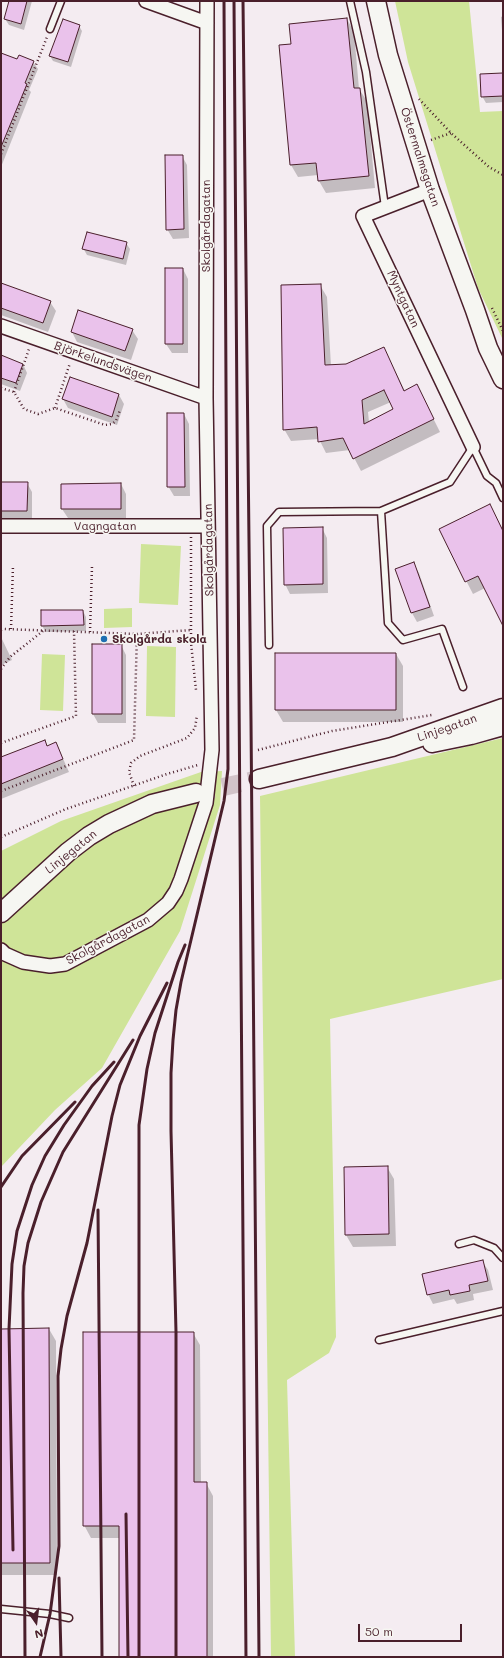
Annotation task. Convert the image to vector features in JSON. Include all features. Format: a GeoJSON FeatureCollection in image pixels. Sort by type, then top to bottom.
{"type":"FeatureCollection","features":[{"type":"Feature","properties":{"kind":"street"},"geometry":{"type":"LineString","coordinates":[[146,1],[207,23]]}},
{"type":"Feature","properties":{"kind":"street","name":"Skolgårdagatan"},"geometry":{"type":"LineString","coordinates":[[1,950],[23,962],[44,965],[65,964],[148,920],[168,903],[176,891],[206,803],[212,750],[206,398],[207,1]]}},
{"type":"Feature","properties":{"kind":"street","name":"Östermalmsgatan"},"geometry":{"type":"LineString","coordinates":[[376,1],[388,55],[415,146],[488,348],[503,379]]}},
{"type":"Feature","properties":{"kind":"street","name":"Myntgatan"},"geometry":{"type":"LineString","coordinates":[[430,190],[363,216],[473,447]]}},
{"type":"Feature","properties":{"kind":"street","name":"Östermalmsgatan"},"geometry":{"type":"LineString","coordinates":[[475,310],[503,354]]}},
{"type":"Feature","properties":{"kind":"street","name":"Björkelundsvägen"},"geometry":{"type":"LineString","coordinates":[[1,326],[206,398]]}},
{"type":"Feature","properties":{"kind":"street","name":"Vagngatan"},"geometry":{"type":"LineString","coordinates":[[1,526],[208,526]]}},
{"type":"Feature","properties":{"kind":"street","name":"Linjegatan"},"geometry":{"type":"LineString","coordinates":[[259,779],[392,747],[503,708]]}},
{"type":"Feature","properties":{"kind":"street","name":"Linjegatan"},"geometry":{"type":"LineString","coordinates":[[392,747],[439,742],[471,736],[503,726]]}},
{"type":"Feature","properties":{"kind":"street","name":"Linjegatan"},"geometry":{"type":"LineString","coordinates":[[1,913],[68,852],[89,836],[109,824],[152,804],[196,793]]}},
{"type":"Feature","properties":{"kind":"lane"},"geometry":{"type":"LineString","coordinates":[[50,30],[61,1]]}},
{"type":"Feature","properties":{"kind":"lane"},"geometry":{"type":"LineString","coordinates":[[350,1],[366,72],[385,207]]}},
{"type":"Feature","properties":{"kind":"lane"},"geometry":{"type":"LineString","coordinates":[[473,447],[487,476],[496,484],[503,498]]}},
{"type":"Feature","properties":{"kind":"lane"},"geometry":{"type":"LineString","coordinates":[[269,645],[267,526],[278,512],[381,510],[450,482],[473,447]]}},
{"type":"Feature","properties":{"kind":"lane"},"geometry":{"type":"LineString","coordinates":[[381,510],[388,623],[403,640],[442,629],[463,687]]}},
{"type":"Feature","properties":{"kind":"lane"},"geometry":{"type":"LineString","coordinates":[[459,1244],[474,1240],[494,1248],[503,1258]]}},
{"type":"Feature","properties":{"kind":"lane"},"geometry":{"type":"LineString","coordinates":[[379,1340],[503,1311]]}},
{"type":"Feature","properties":{"kind":"lane"},"geometry":{"type":"LineString","coordinates":[[1,1609],[50,1614],[69,1618]]}},
{"type":"Feature","properties":{"kind":"path"},"geometry":{"type":"LineString","coordinates":[[1,154],[50,30]]}},
{"type":"Feature","properties":{"kind":"path"},"geometry":{"type":"LineString","coordinates":[[417,98],[424,107],[451,133],[489,167],[503,175]]}},
{"type":"Feature","properties":{"kind":"path"},"geometry":{"type":"LineString","coordinates":[[415,146],[451,133]]}},
{"type":"Feature","properties":{"kind":"path"},"geometry":{"type":"LineString","coordinates":[[14,392],[33,338]]}},
{"type":"Feature","properties":{"kind":"path"},"geometry":{"type":"LineString","coordinates":[[55,408],[74,352]]}},
{"type":"Feature","properties":{"kind":"path"},"geometry":{"type":"LineString","coordinates":[[1,388],[14,392],[24,410],[38,414],[55,408],[106,425],[112,424],[116,421],[120,410]]}},
{"type":"Feature","properties":{"kind":"path"},"geometry":{"type":"LineString","coordinates":[[191,526],[191,630],[197,697]]}},
{"type":"Feature","properties":{"kind":"path"},"geometry":{"type":"LineString","coordinates":[[11,629],[13,564]]}},
{"type":"Feature","properties":{"kind":"path"},"geometry":{"type":"LineString","coordinates":[[90,632],[92,566]]}},
{"type":"Feature","properties":{"kind":"path"},"geometry":{"type":"LineString","coordinates":[[1,630],[11,629],[137,634],[191,630]]}},
{"type":"Feature","properties":{"kind":"path"},"geometry":{"type":"LineString","coordinates":[[1,669],[10,658],[44,630]]}},
{"type":"Feature","properties":{"kind":"path"},"geometry":{"type":"LineString","coordinates":[[1,743],[76,716],[74,631]]}},
{"type":"Feature","properties":{"kind":"path"},"geometry":{"type":"LineString","coordinates":[[1,791],[134,740],[137,634]]}},
{"type":"Feature","properties":{"kind":"path"},"geometry":{"type":"LineString","coordinates":[[134,786],[129,772],[130,763],[140,756],[187,738],[195,728],[197,713]]}},
{"type":"Feature","properties":{"kind":"path"},"geometry":{"type":"LineString","coordinates":[[258,750],[332,731],[435,714]]}},
{"type":"Feature","properties":{"kind":"path"},"geometry":{"type":"LineString","coordinates":[[1,837],[66,809],[202,764]]}},
{"type":"Feature","properties":{"kind":"green space"},"geometry":{"type":"Polygon","coordinates":[[[395,1],[469,1],[480,112],[503,111],[503,340],[478,288],[408,62],[395,1]]]}},
{"type":"Feature","properties":{"kind":"green space"},"geometry":{"type":"Polygon","coordinates":[[[141,544],[181,546],[178,605],[139,603],[141,544]]]}},
{"type":"Feature","properties":{"kind":"green space"},"geometry":{"type":"Polygon","coordinates":[[[132,608],[132,627],[104,628],[104,609],[132,608]]]}},
{"type":"Feature","properties":{"kind":"green space"},"geometry":{"type":"Polygon","coordinates":[[[147,646],[176,647],[175,717],[146,716],[147,646]]]}},
{"type":"Feature","properties":{"kind":"green space"},"geometry":{"type":"Polygon","coordinates":[[[42,654],[65,655],[63,711],[40,710],[42,654]]]}},
{"type":"Feature","properties":{"kind":"green space"},"geometry":{"type":"Polygon","coordinates":[[[503,738],[503,979],[330,1019],[336,1337],[329,1353],[287,1380],[295,1657],[271,1657],[260,796],[503,738]]]}},
{"type":"Feature","properties":{"kind":"green space"},"geometry":{"type":"Polygon","coordinates":[[[222,771],[220,805],[180,931],[102,1068],[55,1110],[1,1167],[1,851],[61,821],[201,772],[222,771]]]}},
{"type":"Feature","properties":{"kind":"building"},"geometry":{"type":"Polygon","coordinates":[[[9,1],[27,1],[21,24],[4,19],[9,1]]]}},
{"type":"Feature","properties":{"kind":"building"},"geometry":{"type":"Polygon","coordinates":[[[347,18],[354,88],[360,88],[369,176],[318,181],[316,163],[290,165],[279,45],[291,44],[289,24],[347,18]]]}},
{"type":"Feature","properties":{"kind":"building"},"geometry":{"type":"Polygon","coordinates":[[[63,19],[80,25],[68,62],[49,56],[63,19]]]}},
{"type":"Feature","properties":{"kind":"building"},"geometry":{"type":"Polygon","coordinates":[[[1,53],[17,59],[19,55],[34,61],[25,83],[27,84],[1,147],[1,53]]]}},
{"type":"Feature","properties":{"kind":"building"},"geometry":{"type":"Polygon","coordinates":[[[503,73],[503,96],[481,97],[480,74],[503,73]]]}},
{"type":"Feature","properties":{"kind":"building"},"geometry":{"type":"Polygon","coordinates":[[[165,155],[183,155],[184,229],[166,230],[165,155]]]}},
{"type":"Feature","properties":{"kind":"building"},"geometry":{"type":"Polygon","coordinates":[[[87,232],[127,242],[123,259],[82,249],[87,232]]]}},
{"type":"Feature","properties":{"kind":"building"},"geometry":{"type":"Polygon","coordinates":[[[165,268],[183,268],[183,344],[165,344],[165,268]]]}},
{"type":"Feature","properties":{"kind":"building"},"geometry":{"type":"Polygon","coordinates":[[[1,283],[51,301],[43,323],[1,308],[1,283]]]}},
{"type":"Feature","properties":{"kind":"building"},"geometry":{"type":"Polygon","coordinates":[[[321,284],[325,365],[346,364],[384,347],[404,391],[417,384],[434,419],[353,459],[343,438],[318,442],[317,427],[283,430],[281,285],[321,284]],[[384,390],[362,400],[364,424],[393,409],[384,390]]]}},
{"type":"Feature","properties":{"kind":"building"},"geometry":{"type":"Polygon","coordinates":[[[78,310],[133,329],[125,351],[71,332],[78,310]]]}},
{"type":"Feature","properties":{"kind":"building"},"geometry":{"type":"Polygon","coordinates":[[[1,355],[23,364],[16,383],[1,378],[1,355]]]}},
{"type":"Feature","properties":{"kind":"building"},"geometry":{"type":"Polygon","coordinates":[[[70,377],[119,394],[112,417],[62,399],[70,377]]]}},
{"type":"Feature","properties":{"kind":"building"},"geometry":{"type":"Polygon","coordinates":[[[167,413],[184,413],[185,487],[167,487],[167,413]]]}},
{"type":"Feature","properties":{"kind":"building"},"geometry":{"type":"Polygon","coordinates":[[[1,482],[28,482],[27,511],[1,511],[1,482]]]}},
{"type":"Feature","properties":{"kind":"building"},"geometry":{"type":"Polygon","coordinates":[[[121,483],[121,509],[61,509],[61,484],[121,483]]]}},
{"type":"Feature","properties":{"kind":"building"},"geometry":{"type":"Polygon","coordinates":[[[490,504],[503,531],[503,626],[478,576],[465,582],[439,529],[490,504]]]}},
{"type":"Feature","properties":{"kind":"building"},"geometry":{"type":"Polygon","coordinates":[[[323,527],[323,584],[284,585],[283,528],[323,527]]]}},
{"type":"Feature","properties":{"kind":"building"},"geometry":{"type":"Polygon","coordinates":[[[414,562],[430,607],[411,613],[395,569],[414,562]]]}},
{"type":"Feature","properties":{"kind":"building"},"geometry":{"type":"Polygon","coordinates":[[[41,610],[83,610],[84,625],[41,626],[41,610]]]}},
{"type":"Feature","properties":{"kind":"building"},"geometry":{"type":"Polygon","coordinates":[[[92,644],[122,644],[122,714],[92,714],[92,644]]]}},
{"type":"Feature","properties":{"kind":"building"},"geometry":{"type":"Polygon","coordinates":[[[275,653],[396,653],[396,710],[275,710],[275,653]]]}},
{"type":"Feature","properties":{"kind":"building"},"geometry":{"type":"Polygon","coordinates":[[[45,740],[47,746],[56,742],[63,759],[1,784],[1,757],[45,740]]]}},
{"type":"Feature","properties":{"kind":"building"},"geometry":{"type":"Polygon","coordinates":[[[388,1166],[389,1234],[345,1235],[344,1167],[388,1166]]]}},
{"type":"Feature","properties":{"kind":"building"},"geometry":{"type":"Polygon","coordinates":[[[483,1260],[488,1281],[469,1285],[470,1291],[450,1295],[449,1290],[427,1295],[422,1274],[483,1260]]]}},
{"type":"Feature","properties":{"kind":"building"},"geometry":{"type":"Polygon","coordinates":[[[49,1328],[50,1563],[1,1563],[1,1329],[49,1328]]]}},
{"type":"Feature","properties":{"kind":"building"},"geometry":{"type":"Polygon","coordinates":[[[83,1332],[194,1332],[194,1482],[207,1482],[207,1657],[119,1657],[119,1526],[83,1526],[83,1332]]]}},
{"type":"Feature","properties":{"kind":"tunnel"},"geometry":{"type":"LineString","coordinates":[[196,793],[259,779]]}},
{"type":"Feature","properties":{"kind":"railway"},"geometry":{"type":"LineString","coordinates":[[176,1657],[176,1332],[171,1073],[176,1010],[181,982],[224,801],[228,769],[224,1]]}},
{"type":"Feature","properties":{"kind":"railway"},"geometry":{"type":"LineString","coordinates":[[234,1],[246,1657]]}},
{"type":"Feature","properties":{"kind":"railway"},"geometry":{"type":"LineString","coordinates":[[243,1],[259,1657]]}},
{"type":"Feature","properties":{"kind":"railway"},"geometry":{"type":"LineString","coordinates":[[139,1657],[139,1125],[147,1069],[155,1033],[185,945]]}},
{"type":"Feature","properties":{"kind":"railway"},"geometry":{"type":"LineString","coordinates":[[40,1657],[50,1614],[59,1546],[58,1376],[67,1316],[87,1243],[112,1116],[120,1085],[140,1036],[167,983]]}},
{"type":"Feature","properties":{"kind":"railway"},"geometry":{"type":"LineString","coordinates":[[25,1657],[23,1293],[24,1266],[28,1243],[41,1202],[63,1152],[133,1040]]}},
{"type":"Feature","properties":{"kind":"railway"},"geometry":{"type":"LineString","coordinates":[[13,1550],[9,1329],[12,1264],[17,1231],[32,1185],[45,1156],[64,1125],[92,1086],[114,1062]]}},
{"type":"Feature","properties":{"kind":"railway"},"geometry":{"type":"LineString","coordinates":[[1,1187],[22,1156],[75,1102]]}},
{"type":"Feature","properties":{"kind":"railway"},"geometry":{"type":"LineString","coordinates":[[98,1210],[102,1657]]}},
{"type":"Feature","properties":{"kind":"railway"},"geometry":{"type":"LineString","coordinates":[[126,1514],[128,1657]]}},
{"type":"Feature","properties":{"kind":"railway"},"geometry":{"type":"LineString","coordinates":[[59,1578],[61,1657]]}},
{"type":"Feature","properties":{"kind":"place","name":"Skolgårda skola"},"geometry":{"type":"Point","coordinates":[104,639]}}]}
